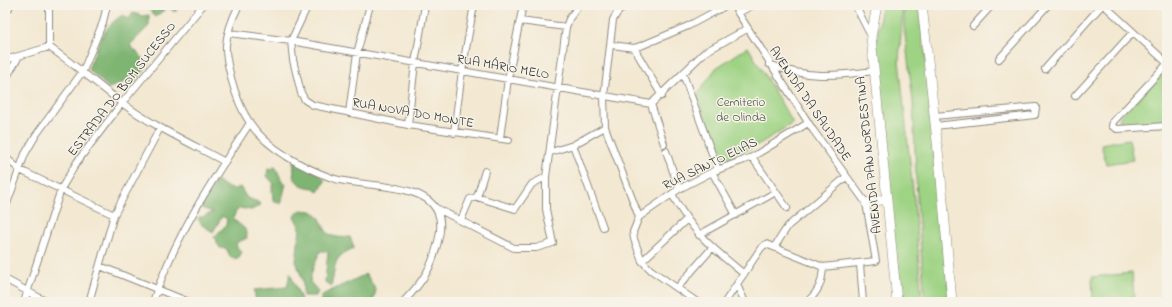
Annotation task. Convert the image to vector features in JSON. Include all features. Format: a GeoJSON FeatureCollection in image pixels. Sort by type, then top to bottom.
{"type":"FeatureCollection","features":[{"type":"Feature","properties":{"kind":"highway","name":"AVENIDA PAN NORDESTINA"},"geometry":{"type":"LineString","coordinates":[[877,5],[871,36],[897,302]]}},
{"type":"Feature","properties":{"kind":"highway"},"geometry":{"type":"LineString","coordinates":[[922,5],[952,302]]}},
{"type":"Feature","properties":{"kind":"highway"},"geometry":{"type":"LineString","coordinates":[[866,203],[886,200]]}},
{"type":"Feature","properties":{"kind":"street"},"geometry":{"type":"LineString","coordinates":[[49,5],[49,46]]}},
{"type":"Feature","properties":{"kind":"street"},"geometry":{"type":"LineString","coordinates":[[5,209],[25,154],[36,135],[83,71],[99,35],[107,5]]}},
{"type":"Feature","properties":{"kind":"street","name":"ESTRADA DO BOM SUCESSO"},"geometry":{"type":"LineString","coordinates":[[24,302],[61,189],[77,162],[122,103],[203,5]]}},
{"type":"Feature","properties":{"kind":"street"},"geometry":{"type":"LineString","coordinates":[[239,5],[226,46],[228,66],[240,102],[250,123],[262,137],[277,148],[319,173],[340,180],[408,191],[429,202],[436,208],[514,248],[536,248],[553,243],[546,209],[546,177],[566,27],[569,19],[579,5]]}},
{"type":"Feature","properties":{"kind":"street"},"geometry":{"type":"LineString","coordinates":[[291,42],[308,5]]}},
{"type":"Feature","properties":{"kind":"street"},"geometry":{"type":"LineString","coordinates":[[349,112],[357,53],[370,5]]}},
{"type":"Feature","properties":{"kind":"street"},"geometry":{"type":"LineString","coordinates":[[408,125],[415,63],[425,5]]}},
{"type":"Feature","properties":{"kind":"street"},"geometry":{"type":"LineString","coordinates":[[454,133],[462,71],[474,5]]}},
{"type":"Feature","properties":{"kind":"street"},"geometry":{"type":"LineString","coordinates":[[500,138],[508,79],[523,5]]}},
{"type":"Feature","properties":{"kind":"street"},"geometry":{"type":"LineString","coordinates":[[626,5],[615,16],[604,96],[605,127],[639,217],[634,232],[634,239],[642,261],[651,270],[678,287],[697,302]]}},
{"type":"Feature","properties":{"kind":"street"},"geometry":{"type":"LineString","coordinates":[[612,45],[634,48],[688,26],[727,5]]}},
{"type":"Feature","properties":{"kind":"street","name":"AVENIDA DA SAUDADE"},"geometry":{"type":"LineString","coordinates":[[733,5],[769,64],[808,123],[866,203],[876,261],[860,264]]}},
{"type":"Feature","properties":{"kind":"street"},"geometry":{"type":"LineString","coordinates":[[738,13],[753,5]]}},
{"type":"Feature","properties":{"kind":"street"},"geometry":{"type":"LineString","coordinates":[[855,5],[871,36]]}},
{"type":"Feature","properties":{"kind":"street"},"geometry":{"type":"LineString","coordinates":[[973,26],[992,5]]}},
{"type":"Feature","properties":{"kind":"street"},"geometry":{"type":"LineString","coordinates":[[999,59],[1048,5]]}},
{"type":"Feature","properties":{"kind":"street"},"geometry":{"type":"LineString","coordinates":[[1045,69],[1103,5],[1166,61],[1113,122],[1112,126],[1116,129],[1167,126]]}},
{"type":"Feature","properties":{"kind":"street"},"geometry":{"type":"LineString","coordinates":[[520,21],[566,27]]}},
{"type":"Feature","properties":{"kind":"street"},"geometry":{"type":"LineString","coordinates":[[664,144],[651,104],[662,96],[705,52],[747,29]]}},
{"type":"Feature","properties":{"kind":"street"},"geometry":{"type":"LineString","coordinates":[[1075,96],[1133,32]]}},
{"type":"Feature","properties":{"kind":"street","name":"RUA MÁRIO MELO"},"geometry":{"type":"LineString","coordinates":[[229,33],[357,53],[651,104]]}},
{"type":"Feature","properties":{"kind":"street","name":"RUA NOVA DO MONTE"},"geometry":{"type":"LineString","coordinates":[[291,42],[292,60],[301,93],[305,100],[313,105],[349,112],[372,119],[454,133],[509,140]]}},
{"type":"Feature","properties":{"kind":"street"},"geometry":{"type":"LineString","coordinates":[[5,60],[18,58],[49,46]]}},
{"type":"Feature","properties":{"kind":"street"},"geometry":{"type":"LineString","coordinates":[[49,46],[83,71],[122,103],[160,128],[225,162]]}},
{"type":"Feature","properties":{"kind":"street"},"geometry":{"type":"LineString","coordinates":[[634,48],[662,96]]}},
{"type":"Feature","properties":{"kind":"street"},"geometry":{"type":"LineString","coordinates":[[5,80],[18,58]]}},
{"type":"Feature","properties":{"kind":"street"},"geometry":{"type":"LineString","coordinates":[[769,64],[796,74],[814,76],[839,76],[874,71]]}},
{"type":"Feature","properties":{"kind":"street"},"geometry":{"type":"LineString","coordinates":[[684,74],[715,171],[736,215]]}},
{"type":"Feature","properties":{"kind":"street"},"geometry":{"type":"LineString","coordinates":[[934,116],[1036,108],[1035,115],[935,126]]}},
{"type":"Feature","properties":{"kind":"street"},"geometry":{"type":"LineString","coordinates":[[152,302],[157,288],[198,206],[250,123]]}},
{"type":"Feature","properties":{"kind":"street","name":"RUA SANTO ELIAS"},"geometry":{"type":"LineString","coordinates":[[639,217],[679,189],[715,171],[752,157],[808,123]]}},
{"type":"Feature","properties":{"kind":"street"},"geometry":{"type":"LineString","coordinates":[[550,152],[573,145],[605,127]]}},
{"type":"Feature","properties":{"kind":"street"},"geometry":{"type":"LineString","coordinates":[[89,302],[114,215],[160,128]]}},
{"type":"Feature","properties":{"kind":"street"},"geometry":{"type":"LineString","coordinates":[[573,145],[603,227]]}},
{"type":"Feature","properties":{"kind":"street"},"geometry":{"type":"LineString","coordinates":[[666,151],[679,189]]}},
{"type":"Feature","properties":{"kind":"street"},"geometry":{"type":"LineString","coordinates":[[5,157],[20,170],[114,215]]}},
{"type":"Feature","properties":{"kind":"street"},"geometry":{"type":"LineString","coordinates":[[752,157],[787,208]]}},
{"type":"Feature","properties":{"kind":"street"},"geometry":{"type":"LineString","coordinates":[[477,197],[484,171]]}},
{"type":"Feature","properties":{"kind":"street"},"geometry":{"type":"LineString","coordinates":[[461,220],[470,199],[477,197],[515,209],[532,184],[546,177]]}},
{"type":"Feature","properties":{"kind":"street"},"geometry":{"type":"LineString","coordinates":[[775,246],[788,226],[846,177]]}},
{"type":"Feature","properties":{"kind":"street"},"geometry":{"type":"LineString","coordinates":[[699,235],[776,192]]}},
{"type":"Feature","properties":{"kind":"street"},"geometry":{"type":"LineString","coordinates":[[672,194],[686,220],[699,235],[712,248],[744,274]]}},
{"type":"Feature","properties":{"kind":"street"},"geometry":{"type":"LineString","coordinates":[[403,302],[425,277],[434,260],[440,233],[439,216],[436,208]]}},
{"type":"Feature","properties":{"kind":"street"},"geometry":{"type":"LineString","coordinates":[[642,261],[686,220]]}},
{"type":"Feature","properties":{"kind":"street"},"geometry":{"type":"LineString","coordinates":[[725,302],[761,248],[766,244],[775,246],[823,267],[860,264],[863,302]]}},
{"type":"Feature","properties":{"kind":"street"},"geometry":{"type":"LineString","coordinates":[[678,287],[712,248]]}},
{"type":"Feature","properties":{"kind":"street"},"geometry":{"type":"LineString","coordinates":[[100,266],[189,302]]}},
{"type":"Feature","properties":{"kind":"street"},"geometry":{"type":"LineString","coordinates":[[807,302],[818,291],[821,285],[823,267]]}},
{"type":"Feature","properties":{"kind":"street"},"geometry":{"type":"LineString","coordinates":[[5,279],[46,302]]}},
{"type":"Feature","properties":{"kind":"street"},"geometry":{"type":"LineString","coordinates":[[737,285],[745,302]]}},
{"type":"Feature","properties":{"kind":"green space"},"geometry":{"type":"Polygon","coordinates":[[[141,5],[179,6],[175,12],[168,7],[155,17],[149,9],[141,5]]]}},
{"type":"Feature","properties":{"kind":"green space"},"geometry":{"type":"Polygon","coordinates":[[[882,5],[903,5],[899,61],[914,199],[922,302],[898,302],[875,51],[882,5]]]}},
{"type":"Feature","properties":{"kind":"green space"},"geometry":{"type":"Polygon","coordinates":[[[904,5],[919,5],[928,77],[936,176],[950,302],[925,302],[917,200],[913,101],[904,27],[904,5]]]}},
{"type":"Feature","properties":{"kind":"green space"},"geometry":{"type":"Polygon","coordinates":[[[133,13],[142,16],[149,15],[149,26],[130,45],[149,64],[134,83],[127,81],[109,88],[88,69],[97,46],[110,25],[123,15],[129,19],[133,13]]]}},
{"type":"Feature","properties":{"kind":"green space","name":"Cemiterio de Olinda"},"geometry":{"type":"Polygon","coordinates":[[[748,47],[793,123],[761,143],[720,163],[697,95],[716,68],[748,47]]]}},
{"type":"Feature","properties":{"kind":"green space"},"geometry":{"type":"Polygon","coordinates":[[[1163,74],[1167,75],[1167,125],[1119,126],[1120,116],[1163,74]]]}},
{"type":"Feature","properties":{"kind":"green space"},"geometry":{"type":"Polygon","coordinates":[[[1129,139],[1133,160],[1106,164],[1101,144],[1129,139]]]}},
{"type":"Feature","properties":{"kind":"green space"},"geometry":{"type":"Polygon","coordinates":[[[293,160],[320,175],[325,181],[318,192],[314,188],[307,187],[297,182],[293,176],[293,160]]]}},
{"type":"Feature","properties":{"kind":"green space"},"geometry":{"type":"Polygon","coordinates":[[[275,166],[283,183],[286,183],[281,204],[273,200],[272,188],[274,184],[267,176],[268,168],[272,169],[275,166]]]}},
{"type":"Feature","properties":{"kind":"green space"},"geometry":{"type":"Polygon","coordinates":[[[215,181],[232,189],[240,187],[247,198],[258,202],[261,205],[251,210],[240,208],[235,213],[233,219],[245,229],[247,238],[236,243],[237,247],[242,252],[238,259],[231,258],[226,248],[220,248],[214,237],[226,225],[227,219],[222,216],[213,232],[202,225],[198,219],[199,217],[203,217],[213,212],[201,208],[203,197],[211,192],[215,181]]]}},
{"type":"Feature","properties":{"kind":"green space"},"geometry":{"type":"Polygon","coordinates":[[[301,210],[312,211],[318,215],[325,229],[332,236],[350,237],[354,248],[341,255],[338,259],[331,286],[325,282],[328,251],[320,251],[310,282],[318,291],[316,296],[303,296],[303,282],[296,261],[300,228],[294,216],[301,210]]]}},
{"type":"Feature","properties":{"kind":"green space"},"geometry":{"type":"Polygon","coordinates":[[[290,273],[301,299],[300,302],[256,302],[254,290],[287,287],[290,273]]]}},
{"type":"Feature","properties":{"kind":"green space"},"geometry":{"type":"Polygon","coordinates":[[[1132,273],[1134,297],[1093,302],[1092,277],[1132,273]]]}},
{"type":"Feature","properties":{"kind":"green space"},"geometry":{"type":"Polygon","coordinates":[[[366,274],[376,290],[373,302],[320,302],[322,295],[366,274]]]}}]}
